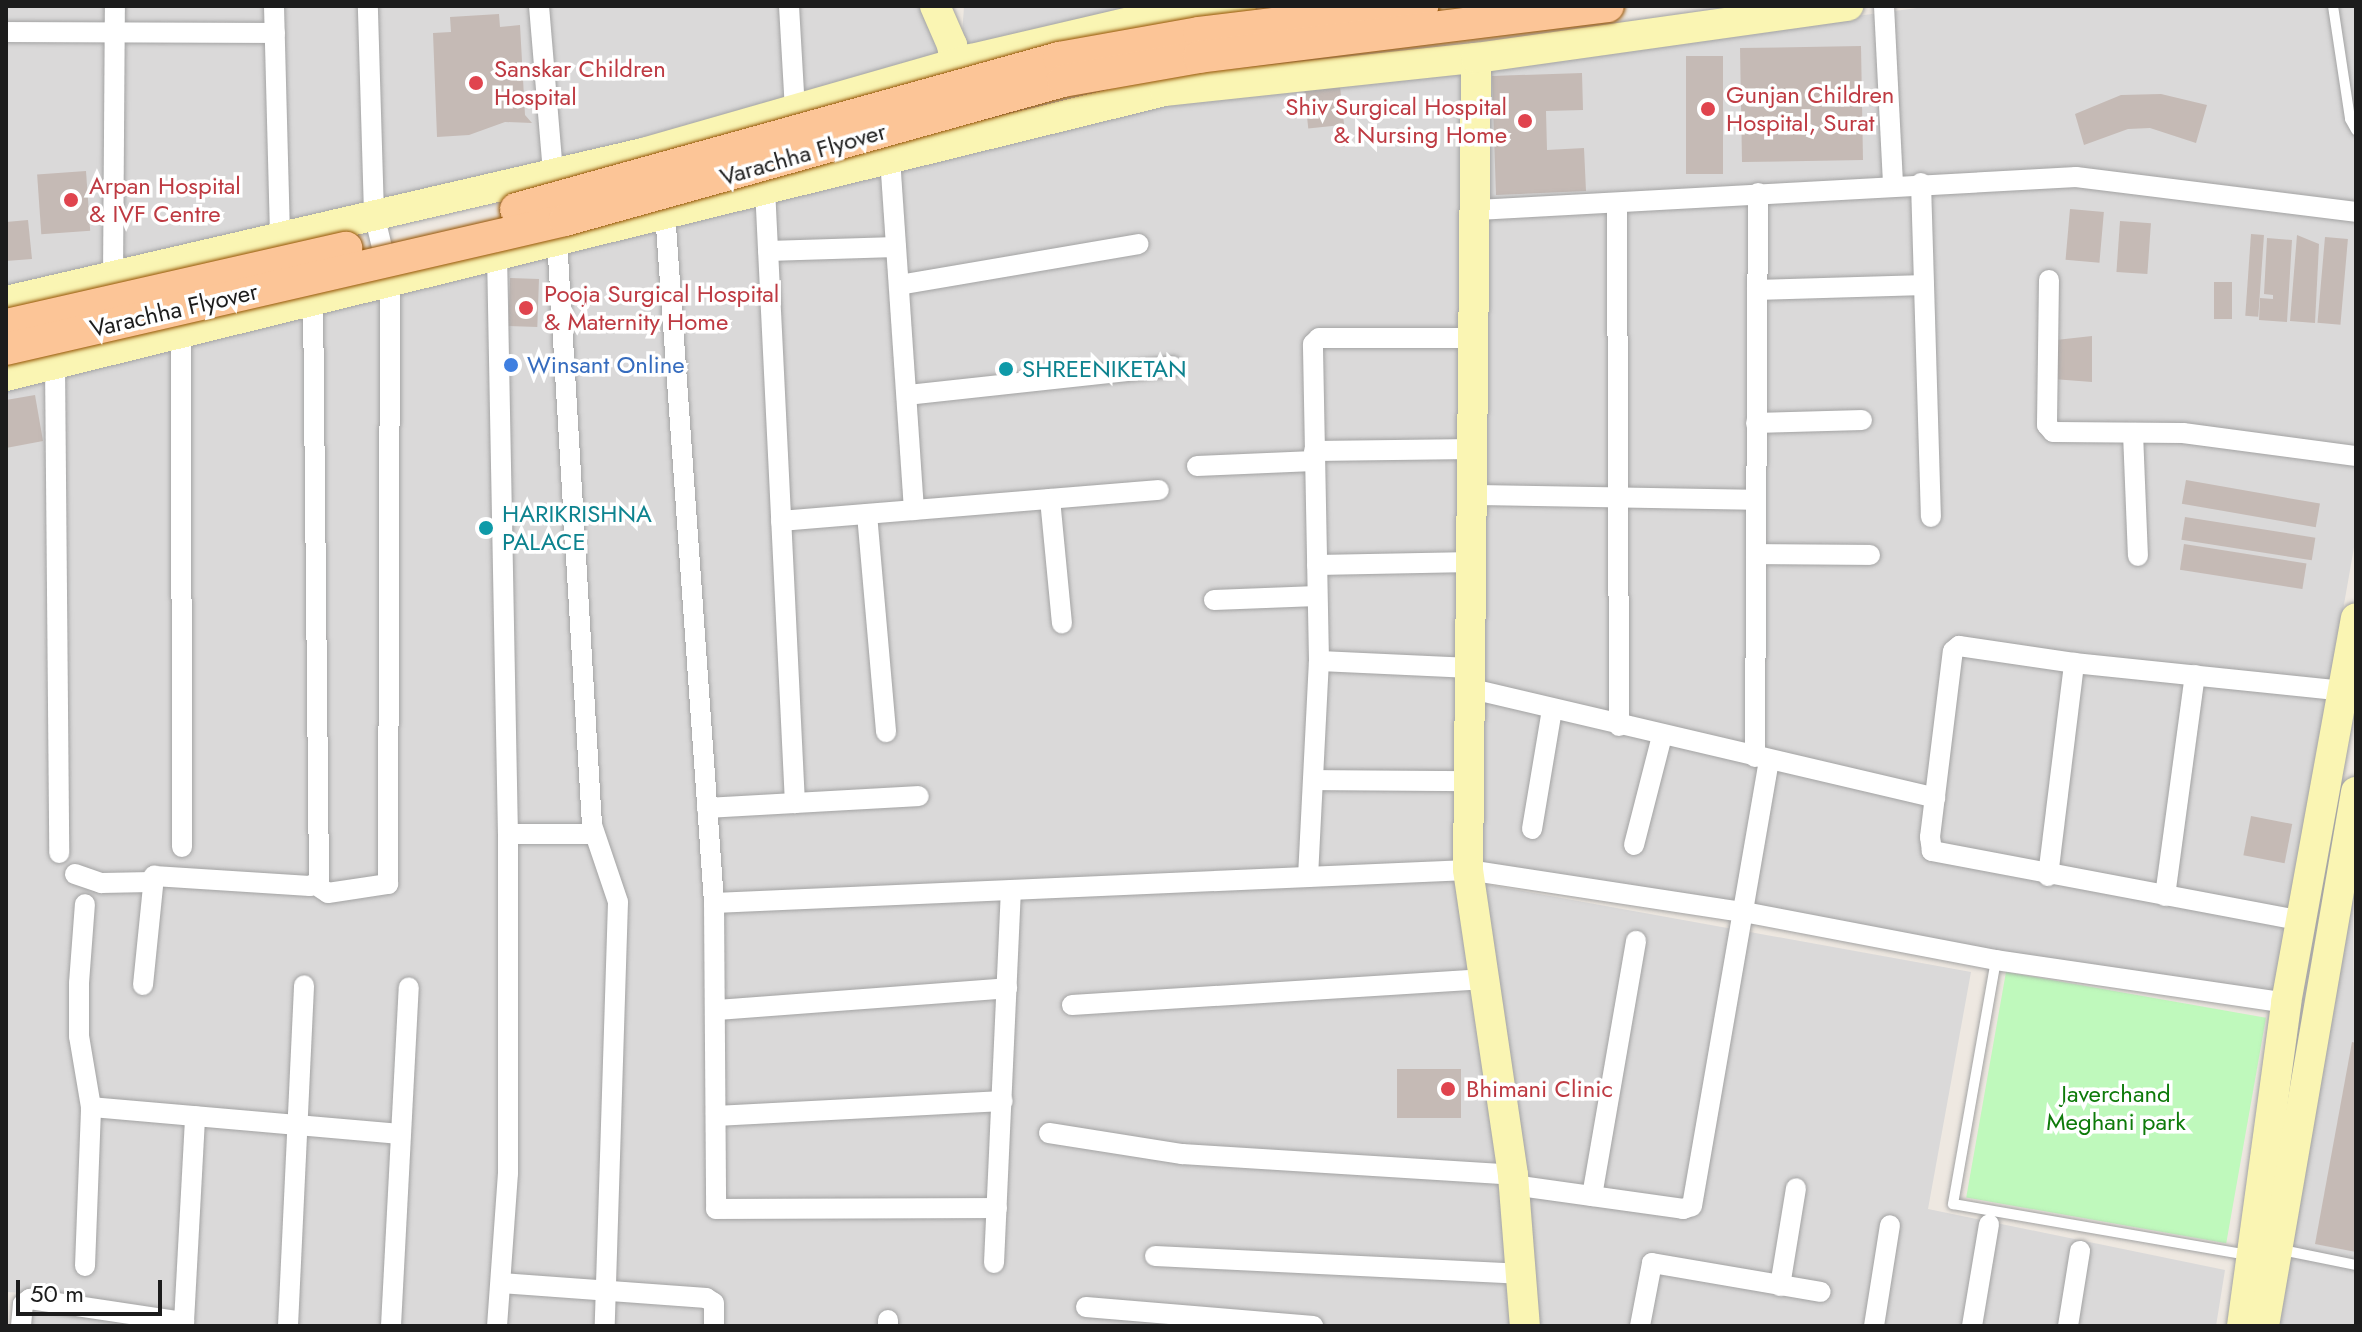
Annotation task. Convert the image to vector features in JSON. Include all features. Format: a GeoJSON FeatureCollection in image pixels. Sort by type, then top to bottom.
{"type":"FeatureCollection","features":[{"type":"Feature","properties":{"kind":"main road","name":"Varachha Flyover"},"geometry":{"type":"LineString","coordinates":[[6,325],[551,201],[1059,58],[1199,33],[1422,6]]}},
{"type":"Feature","properties":{"kind":"main road","name":"Varachha Flyover"},"geometry":{"type":"LineString","coordinates":[[6,349],[565,220],[1063,81],[1199,57],[1608,6]]}},
{"type":"Feature","properties":{"kind":"street"},"geometry":{"type":"LineString","coordinates":[[113,277],[115,6]]}},
{"type":"Feature","properties":{"kind":"street"},"geometry":{"type":"LineString","coordinates":[[274,6],[280,236]]}},
{"type":"Feature","properties":{"kind":"street"},"geometry":{"type":"LineString","coordinates":[[143,985],[152,882],[157,875],[316,885],[328,893],[388,884],[390,281],[374,214],[368,6]]}},
{"type":"Feature","properties":{"kind":"street"},"geometry":{"type":"LineString","coordinates":[[539,6],[553,173]]}},
{"type":"Feature","properties":{"kind":"street"},"geometry":{"type":"LineString","coordinates":[[789,6],[795,111]]}},
{"type":"Feature","properties":{"kind":"street"},"geometry":{"type":"LineString","coordinates":[[935,6],[954,55],[966,140]]}},
{"type":"Feature","properties":{"kind":"street"},"geometry":{"type":"LineString","coordinates":[[954,55],[960,6]]}},
{"type":"Feature","properties":{"kind":"street"},"geometry":{"type":"LineString","coordinates":[[6,301],[553,173],[795,111],[954,55],[1134,21],[1241,6]]}},
{"type":"Feature","properties":{"kind":"street"},"geometry":{"type":"LineString","coordinates":[[6,376],[1165,91],[1476,58],[1848,6]]}},
{"type":"Feature","properties":{"kind":"street"},"geometry":{"type":"LineString","coordinates":[[1884,6],[1893,184]]}},
{"type":"Feature","properties":{"kind":"street"},"geometry":{"type":"LineString","coordinates":[[6,32],[275,33]]}},
{"type":"Feature","properties":{"kind":"street"},"geometry":{"type":"LineString","coordinates":[[1476,58],[1476,338],[1468,870],[1481,979],[1513,1180],[1525,1326]]}},
{"type":"Feature","properties":{"kind":"street"},"geometry":{"type":"LineString","coordinates":[[890,158],[914,510]]}},
{"type":"Feature","properties":{"kind":"street"},"geometry":{"type":"LineString","coordinates":[[1477,210],[1893,184],[2076,177],[2356,212]]}},
{"type":"Feature","properties":{"kind":"street"},"geometry":{"type":"LineString","coordinates":[[1921,183],[1931,517]]}},
{"type":"Feature","properties":{"kind":"street"},"geometry":{"type":"LineString","coordinates":[[765,188],[795,803]]}},
{"type":"Feature","properties":{"kind":"street"},"geometry":{"type":"LineString","coordinates":[[1049,1133],[1182,1154],[1513,1180],[1592,1196],[1683,1209],[1692,1206],[1744,912],[1762,758],[1756,554],[1758,193]]}},
{"type":"Feature","properties":{"kind":"street"},"geometry":{"type":"LineString","coordinates":[[1617,203],[1619,726]]}},
{"type":"Feature","properties":{"kind":"street"},"geometry":{"type":"LineString","coordinates":[[665,212],[714,903],[717,1210],[997,1208]]}},
{"type":"Feature","properties":{"kind":"street"},"geometry":{"type":"LineString","coordinates":[[557,239],[594,834],[618,902],[609,1292],[605,1326]]}},
{"type":"Feature","properties":{"kind":"street"},"geometry":{"type":"LineString","coordinates":[[899,285],[1139,244]]}},
{"type":"Feature","properties":{"kind":"street"},"geometry":{"type":"LineString","coordinates":[[768,251],[896,247]]}},
{"type":"Feature","properties":{"kind":"street"},"geometry":{"type":"LineString","coordinates":[[497,253],[508,834],[508,1173],[497,1326]]}},
{"type":"Feature","properties":{"kind":"street"},"geometry":{"type":"LineString","coordinates":[[2049,280],[2050,429],[2058,433],[2210,435],[2356,456]]}},
{"type":"Feature","properties":{"kind":"street"},"geometry":{"type":"LineString","coordinates":[[1757,290],[1924,285]]}},
{"type":"Feature","properties":{"kind":"street"},"geometry":{"type":"LineString","coordinates":[[313,300],[320,873],[316,885]]}},
{"type":"Feature","properties":{"kind":"street"},"geometry":{"type":"LineString","coordinates":[[181,332],[182,847]]}},
{"type":"Feature","properties":{"kind":"street"},"geometry":{"type":"LineString","coordinates":[[1308,877],[1319,661],[1312,348],[1315,341],[1476,338]]}},
{"type":"Feature","properties":{"kind":"street"},"geometry":{"type":"LineString","coordinates":[[55,363],[59,853]]}},
{"type":"Feature","properties":{"kind":"street"},"geometry":{"type":"LineString","coordinates":[[907,395],[1172,366]]}},
{"type":"Feature","properties":{"kind":"street"},"geometry":{"type":"LineString","coordinates":[[1756,423],[1862,420]]}},
{"type":"Feature","properties":{"kind":"street"},"geometry":{"type":"LineString","coordinates":[[2133,433],[2138,556]]}},
{"type":"Feature","properties":{"kind":"street"},"geometry":{"type":"LineString","coordinates":[[1197,466],[1314,456],[1474,449]]}},
{"type":"Feature","properties":{"kind":"street"},"geometry":{"type":"LineString","coordinates":[[781,521],[1159,490]]}},
{"type":"Feature","properties":{"kind":"street"},"geometry":{"type":"LineString","coordinates":[[1474,495],[1619,500],[1756,500]]}},
{"type":"Feature","properties":{"kind":"street"},"geometry":{"type":"LineString","coordinates":[[1050,499],[1062,623]]}},
{"type":"Feature","properties":{"kind":"street"},"geometry":{"type":"LineString","coordinates":[[867,514],[886,732]]}},
{"type":"Feature","properties":{"kind":"street"},"geometry":{"type":"LineString","coordinates":[[1756,554],[1870,555]]}},
{"type":"Feature","properties":{"kind":"street"},"geometry":{"type":"LineString","coordinates":[[1317,565],[1473,562]]}},
{"type":"Feature","properties":{"kind":"street"},"geometry":{"type":"LineString","coordinates":[[1214,600],[1317,596]]}},
{"type":"Feature","properties":{"kind":"street"},"geometry":{"type":"LineString","coordinates":[[2264,1326],[2266,1253],[2286,1003],[2356,618]]}},
{"type":"Feature","properties":{"kind":"street"},"geometry":{"type":"LineString","coordinates":[[2303,921],[2048,876],[1932,851],[1930,837],[1954,649],[1959,646],[2074,663],[2344,691]]}},
{"type":"Feature","properties":{"kind":"street"},"geometry":{"type":"LineString","coordinates":[[1319,661],[1472,679],[1552,709],[1935,798]]}},
{"type":"Feature","properties":{"kind":"street"},"geometry":{"type":"LineString","coordinates":[[2048,876],[2074,663]]}},
{"type":"Feature","properties":{"kind":"street"},"geometry":{"type":"LineString","coordinates":[[2165,896],[2195,675]]}},
{"type":"Feature","properties":{"kind":"street"},"geometry":{"type":"LineString","coordinates":[[1532,829],[1552,709]]}},
{"type":"Feature","properties":{"kind":"street"},"geometry":{"type":"LineString","coordinates":[[1634,845],[1662,736]]}},
{"type":"Feature","properties":{"kind":"street"},"geometry":{"type":"LineString","coordinates":[[1313,780],[1468,781]]}},
{"type":"Feature","properties":{"kind":"street"},"geometry":{"type":"LineString","coordinates":[[2242,1326],[2266,1253],[2350,874],[2356,792]]}},
{"type":"Feature","properties":{"kind":"street"},"geometry":{"type":"LineString","coordinates":[[707,808],[919,796]]}},
{"type":"Feature","properties":{"kind":"street"},"geometry":{"type":"LineString","coordinates":[[508,834],[594,834]]}},
{"type":"Feature","properties":{"kind":"street"},"geometry":{"type":"LineString","coordinates":[[2312,868],[2350,874]]}},
{"type":"Feature","properties":{"kind":"street"},"geometry":{"type":"LineString","coordinates":[[714,903],[1468,870],[1744,912],[1996,960],[2286,1003]]}},
{"type":"Feature","properties":{"kind":"street"},"geometry":{"type":"LineString","coordinates":[[75,874],[101,883],[152,882]]}},
{"type":"Feature","properties":{"kind":"street"},"geometry":{"type":"LineString","coordinates":[[994,1263],[1011,890]]}},
{"type":"Feature","properties":{"kind":"street"},"geometry":{"type":"LineString","coordinates":[[85,904],[79,983],[79,1036],[91,1107],[85,1266]]}},
{"type":"Feature","properties":{"kind":"street"},"geometry":{"type":"LineString","coordinates":[[1592,1196],[1636,941]]}},
{"type":"Feature","properties":{"kind":"street"},"geometry":{"type":"LineString","coordinates":[[1072,1005],[1481,979]]}},
{"type":"Feature","properties":{"kind":"street"},"geometry":{"type":"LineString","coordinates":[[288,1326],[304,985]]}},
{"type":"Feature","properties":{"kind":"street"},"geometry":{"type":"LineString","coordinates":[[391,1326],[409,987]]}},
{"type":"Feature","properties":{"kind":"street"},"geometry":{"type":"LineString","coordinates":[[717,1010],[1007,988]]}},
{"type":"Feature","properties":{"kind":"street"},"geometry":{"type":"LineString","coordinates":[[716,1116],[1003,1101]]}},
{"type":"Feature","properties":{"kind":"street"},"geometry":{"type":"LineString","coordinates":[[91,1107],[399,1134]]}},
{"type":"Feature","properties":{"kind":"street"},"geometry":{"type":"LineString","coordinates":[[21,1326],[23,1304],[30,1299],[155,1322],[184,1322],[195,1116]]}},
{"type":"Feature","properties":{"kind":"street"},"geometry":{"type":"LineString","coordinates":[[1780,1286],[1796,1188]]}},
{"type":"Feature","properties":{"kind":"street"},"geometry":{"type":"LineString","coordinates":[[1972,1326],[1989,1224]]}},
{"type":"Feature","properties":{"kind":"street"},"geometry":{"type":"LineString","coordinates":[[1874,1326],[1890,1225]]}},
{"type":"Feature","properties":{"kind":"street"},"geometry":{"type":"LineString","coordinates":[[2068,1326],[2080,1251]]}},
{"type":"Feature","properties":{"kind":"street"},"geometry":{"type":"LineString","coordinates":[[1155,1256],[1520,1274]]}},
{"type":"Feature","properties":{"kind":"street"},"geometry":{"type":"LineString","coordinates":[[1640,1326],[1652,1263],[1821,1292]]}},
{"type":"Feature","properties":{"kind":"street"},"geometry":{"type":"LineString","coordinates":[[501,1283],[706,1298],[714,1303],[714,1326]]}},
{"type":"Feature","properties":{"kind":"street"},"geometry":{"type":"LineString","coordinates":[[1086,1307],[1313,1326]]}},
{"type":"Feature","properties":{"kind":"lane"},"geometry":{"type":"LineString","coordinates":[[2333,6],[2350,119],[2356,130]]}},
{"type":"Feature","properties":{"kind":"lane"},"geometry":{"type":"LineString","coordinates":[[1996,960],[1953,1204],[2356,1265]]}},
{"type":"Feature","properties":{"kind":"shaded area"},"geometry":{"type":"Polygon","coordinates":[[[6,6],[926,6],[950,61],[6,297],[6,6]]]}},
{"type":"Feature","properties":{"kind":"shaded area"},"geometry":{"type":"Polygon","coordinates":[[[964,6],[1167,6],[961,52],[964,6]]]}},
{"type":"Feature","properties":{"kind":"shaded area"},"geometry":{"type":"Polygon","coordinates":[[[1932,6],[2356,6],[2356,536],[2276,991],[1997,951],[1478,862],[1487,65],[1932,6]]]}},
{"type":"Feature","properties":{"kind":"shaded area"},"geometry":{"type":"Polygon","coordinates":[[[1469,65],[1457,856],[1502,1195],[1511,1326],[25,1326],[27,1293],[6,1292],[6,389],[1165,98],[1469,65]]]}},
{"type":"Feature","properties":{"kind":"shaded area"},"geometry":{"type":"Polygon","coordinates":[[[1479,883],[1971,972],[1928,1209],[2225,1270],[2216,1326],[1529,1326],[1479,883]]]}},
{"type":"Feature","properties":{"kind":"shaded area"},"geometry":{"type":"Polygon","coordinates":[[[2353,891],[2356,1326],[2276,1326],[2353,891]]]}},
{"type":"Feature","properties":{"kind":"green space","name":"Javerchand Meghani park"},"geometry":{"type":"Polygon","coordinates":[[[2006,972],[2266,1018],[2226,1243],[1966,1198],[2006,972]]]}},
{"type":"Feature","properties":{"kind":"building"},"geometry":{"type":"Polygon","coordinates":[[[499,14],[500,27],[520,25],[525,115],[532,123],[505,122],[469,135],[437,137],[433,33],[451,32],[450,17],[499,14]]]}},
{"type":"Feature","properties":{"kind":"building"},"geometry":{"type":"Polygon","coordinates":[[[1861,46],[1863,160],[1742,162],[1740,48],[1861,46]]]}},
{"type":"Feature","properties":{"kind":"building"},"geometry":{"type":"Polygon","coordinates":[[[1686,56],[1723,56],[1723,174],[1686,174],[1686,56]]]}},
{"type":"Feature","properties":{"kind":"building"},"geometry":{"type":"Polygon","coordinates":[[[1582,73],[1583,110],[1546,111],[1547,150],[1584,148],[1586,191],[1496,195],[1492,76],[1582,73]]]}},
{"type":"Feature","properties":{"kind":"building"},"geometry":{"type":"Polygon","coordinates":[[[1340,86],[1344,125],[1308,129],[1304,90],[1340,86]]]}},
{"type":"Feature","properties":{"kind":"building"},"geometry":{"type":"Polygon","coordinates":[[[2161,94],[2207,105],[2196,143],[2150,128],[2128,129],[2084,145],[2075,114],[2121,95],[2161,94]]]}},
{"type":"Feature","properties":{"kind":"building"},"geometry":{"type":"Polygon","coordinates":[[[86,171],[90,231],[41,234],[37,174],[86,171]]]}},
{"type":"Feature","properties":{"kind":"building"},"geometry":{"type":"Polygon","coordinates":[[[2070,209],[2104,212],[2099,263],[2066,260],[2070,209]]]}},
{"type":"Feature","properties":{"kind":"building"},"geometry":{"type":"Polygon","coordinates":[[[28,220],[32,259],[6,261],[6,222],[28,220]]]}},
{"type":"Feature","properties":{"kind":"building"},"geometry":{"type":"Polygon","coordinates":[[[2120,221],[2151,223],[2147,274],[2116,272],[2120,221]]]}},
{"type":"Feature","properties":{"kind":"building"},"geometry":{"type":"Polygon","coordinates":[[[2251,234],[2264,235],[2258,317],[2245,316],[2251,234]]]}},
{"type":"Feature","properties":{"kind":"building"},"geometry":{"type":"Polygon","coordinates":[[[2297,235],[2319,244],[2315,323],[2290,321],[2297,235]]]}},
{"type":"Feature","properties":{"kind":"building"},"geometry":{"type":"Polygon","coordinates":[[[2325,237],[2348,239],[2340,325],[2318,323],[2325,237]]]}},
{"type":"Feature","properties":{"kind":"building"},"geometry":{"type":"Polygon","coordinates":[[[2267,238],[2292,240],[2287,322],[2259,320],[2260,298],[2273,299],[2273,295],[2264,294],[2267,238]]]}},
{"type":"Feature","properties":{"kind":"building"},"geometry":{"type":"Polygon","coordinates":[[[510,278],[539,279],[537,327],[508,326],[510,278]]]}},
{"type":"Feature","properties":{"kind":"building"},"geometry":{"type":"Polygon","coordinates":[[[2214,282],[2232,282],[2232,319],[2214,319],[2214,282]]]}},
{"type":"Feature","properties":{"kind":"building"},"geometry":{"type":"Polygon","coordinates":[[[2092,336],[2092,382],[2053,379],[2056,340],[2092,336]]]}},
{"type":"Feature","properties":{"kind":"building"},"geometry":{"type":"Polygon","coordinates":[[[35,395],[43,441],[6,448],[6,400],[35,395]]]}},
{"type":"Feature","properties":{"kind":"building"},"geometry":{"type":"Polygon","coordinates":[[[2186,480],[2320,504],[2316,527],[2182,504],[2186,480]]]}},
{"type":"Feature","properties":{"kind":"building"},"geometry":{"type":"Polygon","coordinates":[[[2185,517],[2315,538],[2312,560],[2181,540],[2185,517]]]}},
{"type":"Feature","properties":{"kind":"building"},"geometry":{"type":"Polygon","coordinates":[[[2184,544],[2306,563],[2302,589],[2180,570],[2184,544]]]}},
{"type":"Feature","properties":{"kind":"building"},"geometry":{"type":"Polygon","coordinates":[[[2251,816],[2292,824],[2285,863],[2243,855],[2251,816]]]}},
{"type":"Feature","properties":{"kind":"building"},"geometry":{"type":"Polygon","coordinates":[[[2352,1042],[2356,1043],[2356,1252],[2315,1244],[2352,1042]]]}},
{"type":"Feature","properties":{"kind":"building"},"geometry":{"type":"Polygon","coordinates":[[[1397,1069],[1461,1069],[1461,1118],[1397,1118],[1397,1069]]]}},
{"type":"Feature","properties":{"kind":"place","name":"Sanskar Children Hospital"},"geometry":{"type":"Point","coordinates":[476,83]}},
{"type":"Feature","properties":{"kind":"place","name":"Gunjan Children Hospital, Surat"},"geometry":{"type":"Point","coordinates":[1708,109]}},
{"type":"Feature","properties":{"kind":"place","name":"Shiv Surgical Hospital & Nursing Home"},"geometry":{"type":"Point","coordinates":[1525,121]}},
{"type":"Feature","properties":{"kind":"place","name":"Arpan Hospital & IVF Centre"},"geometry":{"type":"Point","coordinates":[71,200]}},
{"type":"Feature","properties":{"kind":"place","name":"Pooja Surgical Hospital & Maternity Home"},"geometry":{"type":"Point","coordinates":[526,308]}},
{"type":"Feature","properties":{"kind":"place","name":"Winsant Online"},"geometry":{"type":"Point","coordinates":[511,365]}},
{"type":"Feature","properties":{"kind":"place","name":"SHREENIKETAN"},"geometry":{"type":"Point","coordinates":[1006,369]}},
{"type":"Feature","properties":{"kind":"place","name":"HARIKRISHNA PALACE"},"geometry":{"type":"Point","coordinates":[486,528]}},
{"type":"Feature","properties":{"kind":"place","name":"Bhimani Clinic"},"geometry":{"type":"Point","coordinates":[1448,1089]}}]}
